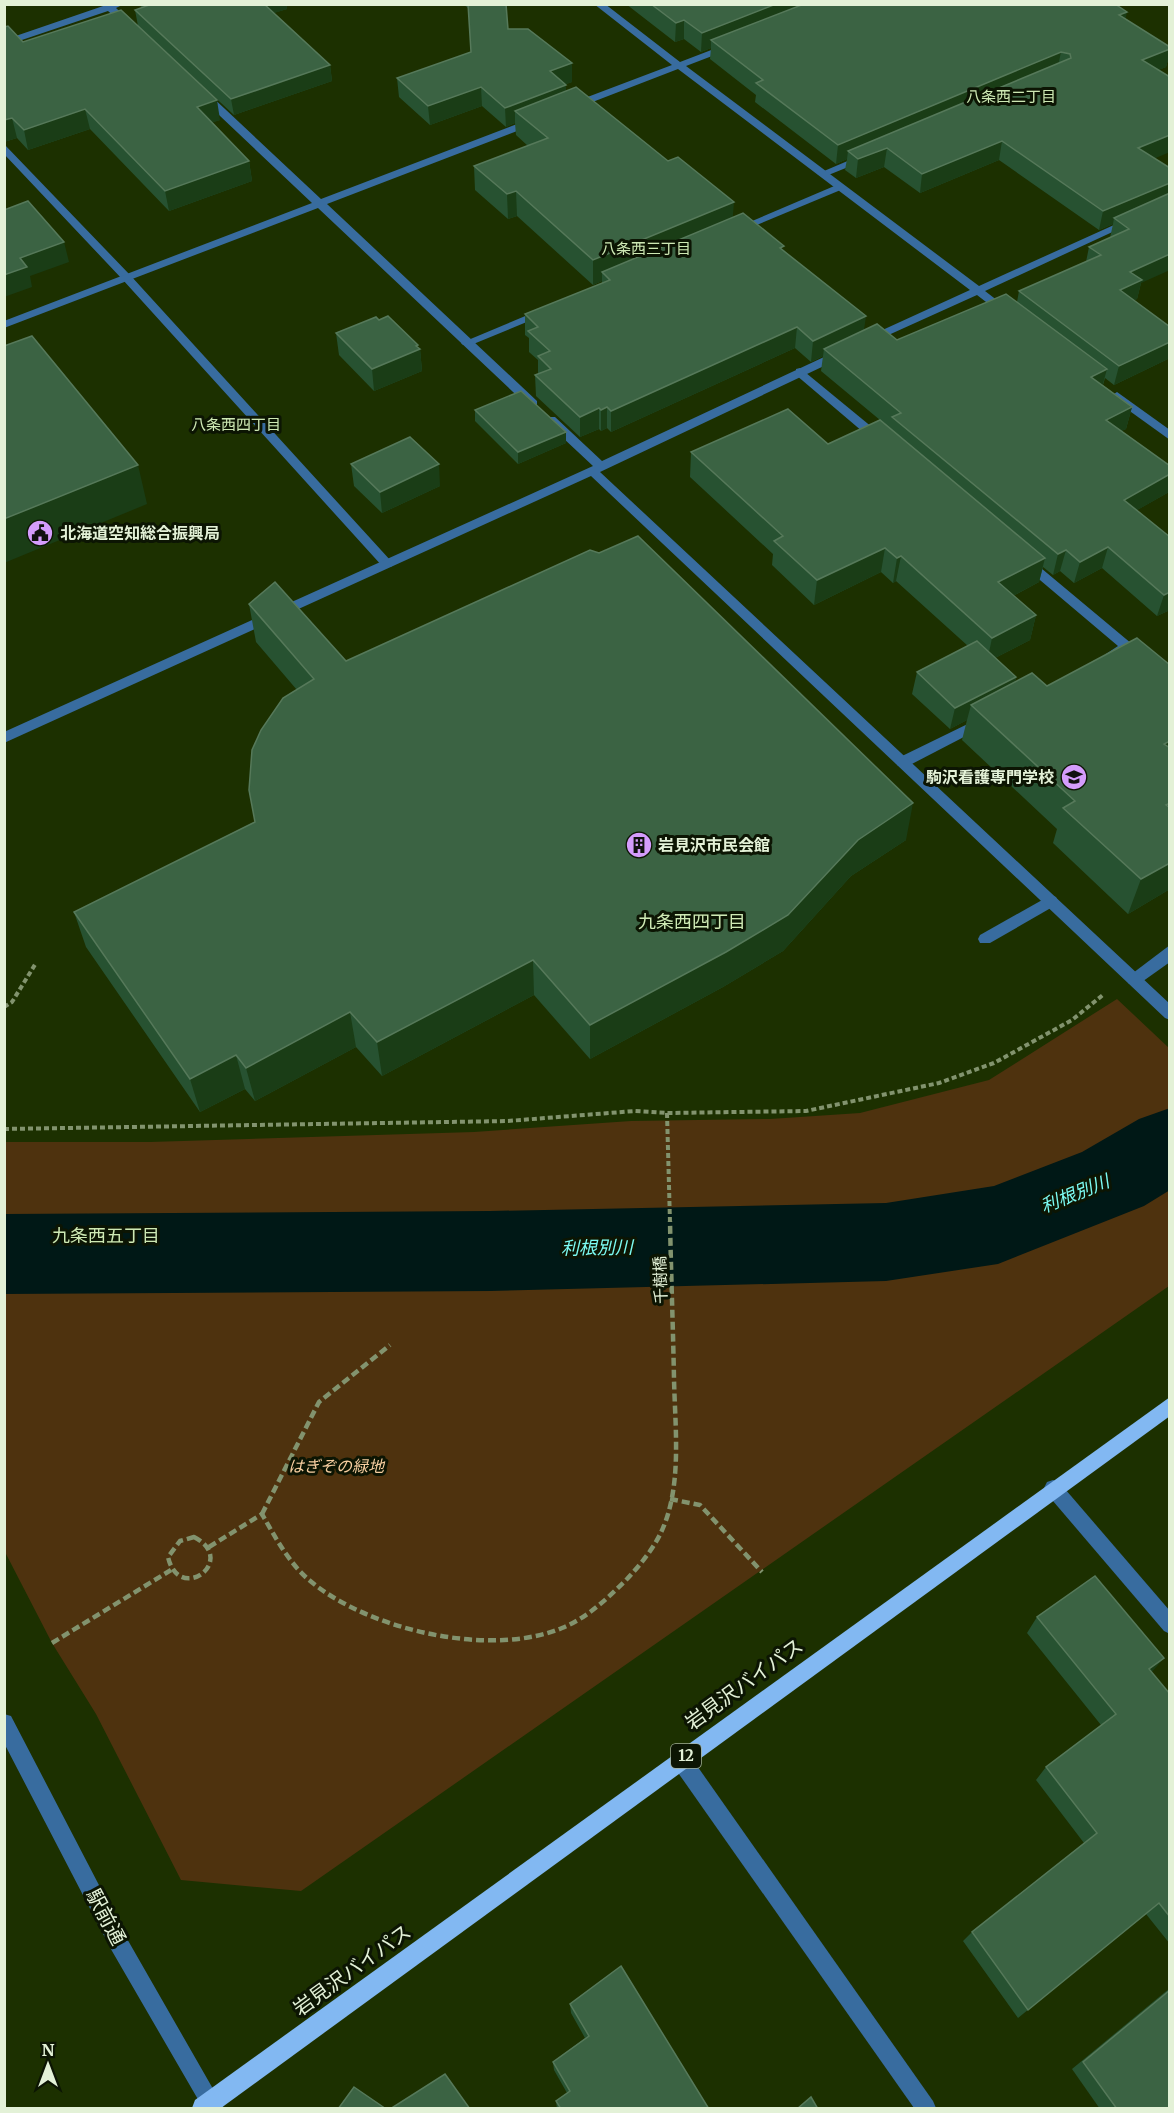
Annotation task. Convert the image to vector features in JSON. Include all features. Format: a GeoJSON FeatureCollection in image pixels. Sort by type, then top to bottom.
{"type":"FeatureCollection","features":[{"type":"Feature","properties":{"kind":"highway","name":"岩見沢バイパス"},"geometry":{"type":"LineString","coordinates":[[210,2106],[1053,1488],[1170,1405]]}},
{"type":"Feature","properties":{"kind":"street"},"geometry":{"type":"LineString","coordinates":[[598,4],[1014,318]]}},
{"type":"Feature","properties":{"kind":"street"},"geometry":{"type":"LineString","coordinates":[[4,43],[112,6],[134,30]]}},
{"type":"Feature","properties":{"kind":"street"},"geometry":{"type":"LineString","coordinates":[[566,109],[743,41]]}},
{"type":"Feature","properties":{"kind":"street"},"geometry":{"type":"LineString","coordinates":[[193,85],[320,203],[903,762],[1170,1014]]}},
{"type":"Feature","properties":{"kind":"street"},"geometry":{"type":"LineString","coordinates":[[4,325],[544,117]]}},
{"type":"Feature","properties":{"kind":"street"},"geometry":{"type":"LineString","coordinates":[[4,147],[128,278],[387,564]]}},
{"type":"Feature","properties":{"kind":"street"},"geometry":{"type":"LineString","coordinates":[[822,174],[877,152]]}},
{"type":"Feature","properties":{"kind":"street"},"geometry":{"type":"LineString","coordinates":[[730,233],[839,187]]}},
{"type":"Feature","properties":{"kind":"street"},"geometry":{"type":"LineString","coordinates":[[4,738],[596,469],[800,372],[1137,218]]}},
{"type":"Feature","properties":{"kind":"street"},"geometry":{"type":"LineString","coordinates":[[467,343],[555,306]]}},
{"type":"Feature","properties":{"kind":"street"},"geometry":{"type":"LineString","coordinates":[[800,372],[891,448]]}},
{"type":"Feature","properties":{"kind":"street"},"geometry":{"type":"LineString","coordinates":[[1105,388],[1170,436]]}},
{"type":"Feature","properties":{"kind":"street"},"geometry":{"type":"LineString","coordinates":[[1018,555],[1127,647],[1095,663]]}},
{"type":"Feature","properties":{"kind":"street"},"geometry":{"type":"LineString","coordinates":[[903,762],[989,718]]}},
{"type":"Feature","properties":{"kind":"street"},"geometry":{"type":"LineString","coordinates":[[985,939],[1050,902]]}},
{"type":"Feature","properties":{"kind":"street"},"geometry":{"type":"LineString","coordinates":[[1131,977],[1167,956],[1170,951]]}},
{"type":"Feature","properties":{"kind":"street"},"geometry":{"type":"LineString","coordinates":[[1053,1488],[1170,1624]]}},
{"type":"Feature","properties":{"kind":"street","name":"駅前通"},"geometry":{"type":"LineString","coordinates":[[4,1723],[120,1944],[210,2106]]}},
{"type":"Feature","properties":{"kind":"street"},"geometry":{"type":"LineString","coordinates":[[681,1760],[926,2109]]}},
{"type":"Feature","properties":{"kind":"path"},"geometry":{"type":"LineString","coordinates":[[4,1007],[12,1002],[36,963]]}},
{"type":"Feature","properties":{"kind":"path"},"geometry":{"type":"LineString","coordinates":[[4,1129],[508,1121],[635,1111],[667,1113],[806,1111],[939,1083],[994,1063],[1072,1020],[1131,977]]}},
{"type":"Feature","properties":{"kind":"path","name":"千樹橋"},"geometry":{"type":"LineString","coordinates":[[262,1514],[277,1540],[309,1580],[349,1604],[399,1628],[464,1638],[522,1639],[564,1628],[608,1598],[639,1565],[661,1534],[670,1499],[676,1446],[667,1113]]}},
{"type":"Feature","properties":{"kind":"path"},"geometry":{"type":"LineString","coordinates":[[210,1547],[262,1514],[319,1402],[390,1345]]}},
{"type":"Feature","properties":{"kind":"path"},"geometry":{"type":"LineString","coordinates":[[670,1499],[700,1505],[762,1572]]}},
{"type":"Feature","properties":{"kind":"path"},"geometry":{"type":"LineString","coordinates":[[194,1537],[206,1542],[210,1547],[211,1561],[203,1574],[188,1579],[175,1575],[171,1570],[168,1557],[180,1541],[194,1537]]}},
{"type":"Feature","properties":{"kind":"path"},"geometry":{"type":"LineString","coordinates":[[52,1643],[171,1570]]}},
{"type":"Feature","properties":{"kind":"green space","name":"はぎぞの緑地"},"geometry":{"type":"Polygon","coordinates":[[[1117,999],[1169,1048],[1169,1286],[301,1891],[181,1880],[96,1714],[52,1643],[5,1552],[5,1142],[150,1142],[474,1132],[631,1121],[770,1119],[860,1113],[989,1080],[1117,999]]]}},
{"type":"Feature","properties":{"kind":"building"},"geometry":{"type":"Polygon","coordinates":[[[152,4],[264,4],[330,65],[231,99],[135,10],[152,4]]]}},
{"type":"Feature","properties":{"kind":"building"},"geometry":{"type":"Polygon","coordinates":[[[468,4],[506,4],[508,29],[528,29],[572,63],[550,71],[566,85],[505,108],[481,87],[428,106],[397,78],[471,52],[468,4]]]}},
{"type":"Feature","properties":{"kind":"building"},"geometry":{"type":"Polygon","coordinates":[[[651,4],[776,4],[702,33],[684,20],[676,23],[651,4]]]}},
{"type":"Feature","properties":{"kind":"building"},"geometry":{"type":"Polygon","coordinates":[[[804,4],[1115,4],[1127,12],[1119,15],[1170,47],[1170,49],[1142,60],[1170,77],[1170,135],[1138,148],[1170,168],[1170,183],[1103,211],[1002,141],[922,174],[887,148],[858,159],[848,151],[1071,58],[1070,54],[1061,52],[838,145],[756,83],[763,80],[711,40],[804,4]]]}},
{"type":"Feature","properties":{"kind":"building"},"geometry":{"type":"Polygon","coordinates":[[[121,10],[217,100],[197,107],[249,161],[165,191],[85,109],[24,130],[12,118],[4,120],[4,27],[8,26],[23,42],[121,10]]]}},
{"type":"Feature","properties":{"kind":"building"},"geometry":{"type":"Polygon","coordinates":[[[576,87],[668,161],[678,157],[734,202],[593,260],[516,191],[507,194],[474,166],[548,138],[515,111],[576,87]]]}},
{"type":"Feature","properties":{"kind":"building"},"geometry":{"type":"Polygon","coordinates":[[[1170,193],[1170,254],[1130,272],[1142,280],[1120,290],[1170,327],[1170,342],[1119,366],[1019,291],[1101,255],[1089,247],[1129,229],[1114,218],[1170,193]]]}},
{"type":"Feature","properties":{"kind":"building"},"geometry":{"type":"Polygon","coordinates":[[[28,201],[64,242],[20,258],[27,267],[4,275],[4,210],[28,201]]]}},
{"type":"Feature","properties":{"kind":"building"},"geometry":{"type":"Polygon","coordinates":[[[743,213],[784,246],[780,248],[866,316],[813,341],[797,327],[611,411],[607,407],[601,410],[599,408],[580,417],[535,375],[551,369],[538,356],[550,351],[528,331],[538,327],[525,314],[610,280],[602,272],[743,213]]]}},
{"type":"Feature","properties":{"kind":"building"},"geometry":{"type":"Polygon","coordinates":[[[1006,294],[1107,369],[1091,377],[1132,407],[1106,420],[1170,466],[1170,474],[1124,500],[1170,537],[1170,592],[1164,595],[1108,547],[1080,562],[1066,550],[1058,554],[892,417],[901,413],[824,349],[877,324],[897,340],[1006,294]]]}},
{"type":"Feature","properties":{"kind":"building"},"geometry":{"type":"Polygon","coordinates":[[[388,316],[420,349],[372,369],[336,333],[376,317],[379,320],[388,316]]]}},
{"type":"Feature","properties":{"kind":"building"},"geometry":{"type":"Polygon","coordinates":[[[32,336],[138,465],[4,519],[4,346],[32,336]]]}},
{"type":"Feature","properties":{"kind":"building"},"geometry":{"type":"Polygon","coordinates":[[[521,391],[566,432],[518,452],[475,410],[521,391]]]}},
{"type":"Feature","properties":{"kind":"building"},"geometry":{"type":"Polygon","coordinates":[[[788,409],[828,444],[880,420],[1045,558],[998,582],[1036,615],[992,638],[901,556],[897,558],[885,548],[817,580],[774,541],[783,536],[691,452],[788,409]]]}},
{"type":"Feature","properties":{"kind":"building"},"geometry":{"type":"Polygon","coordinates":[[[410,437],[439,464],[380,492],[351,464],[410,437]]]}},
{"type":"Feature","properties":{"kind":"building","name":"岩見沢市民会館"},"geometry":{"type":"Polygon","coordinates":[[[638,536],[913,803],[858,840],[788,915],[726,952],[590,1025],[533,960],[377,1042],[350,1012],[246,1068],[236,1055],[190,1079],[74,912],[255,822],[249,790],[252,750],[261,730],[283,698],[314,679],[249,604],[275,582],[346,661],[590,550],[599,553],[638,536]]]}},
{"type":"Feature","properties":{"kind":"building"},"geometry":{"type":"Polygon","coordinates":[[[1137,638],[1170,665],[1170,741],[1164,744],[1170,748],[1170,803],[1166,805],[1170,808],[1170,863],[1141,879],[1063,808],[1075,801],[971,705],[1032,673],[1047,686],[1137,638]]]}},
{"type":"Feature","properties":{"kind":"building"},"geometry":{"type":"Polygon","coordinates":[[[977,641],[1016,677],[955,708],[917,672],[977,641]]]}},
{"type":"Feature","properties":{"kind":"building"},"geometry":{"type":"Polygon","coordinates":[[[1095,1576],[1164,1658],[1149,1669],[1170,1694],[1170,1917],[1159,1903],[1028,2010],[972,1932],[1097,1833],[1046,1767],[1116,1714],[1037,1617],[1095,1576]]]}},
{"type":"Feature","properties":{"kind":"building"},"geometry":{"type":"Polygon","coordinates":[[[621,1966],[709,2109],[561,2109],[556,2101],[570,2091],[553,2062],[589,2036],[570,2004],[621,1966]]]}},
{"type":"Feature","properties":{"kind":"building"},"geometry":{"type":"Polygon","coordinates":[[[1170,1990],[1170,2109],[1117,2109],[1083,2062],[1170,1990]]]}},
{"type":"Feature","properties":{"kind":"building"},"geometry":{"type":"Polygon","coordinates":[[[445,2074],[470,2109],[390,2109],[445,2074]]]}},
{"type":"Feature","properties":{"kind":"building"},"geometry":{"type":"Polygon","coordinates":[[[354,2087],[386,2109],[338,2109],[354,2087]]]}},
{"type":"Feature","properties":{"kind":"building"},"geometry":{"type":"Polygon","coordinates":[[[811,2097],[818,2109],[797,2109],[811,2097]]]}},
{"type":"Feature","properties":{"kind":"waterway","name":"利根別川"},"geometry":{"type":"LineString","coordinates":[[4,1254],[490,1251],[886,1242],[998,1225],[1113,1179],[1170,1145]]}},
{"type":"Feature","properties":{"kind":"place","name":"北海道空知総合振興局"},"geometry":{"type":"Point","coordinates":[40,533]}},
{"type":"Feature","properties":{"kind":"place","name":"駒沢看護専門学校"},"geometry":{"type":"Point","coordinates":[1074,777]}},
{"type":"Feature","properties":{"kind":"place","name":"岩見沢市民会館"},"geometry":{"type":"Point","coordinates":[639,845]}},
{"type":"Feature","properties":{"kind":"district","name":"八条西二丁目"},"geometry":{"type":"Point","coordinates":[1011,97]}},
{"type":"Feature","properties":{"kind":"district","name":"八条西三丁目"},"geometry":{"type":"Point","coordinates":[646,249]}},
{"type":"Feature","properties":{"kind":"district","name":"八条西四丁目"},"geometry":{"type":"Point","coordinates":[236,425]}},
{"type":"Feature","properties":{"kind":"district","name":"九条西四丁目"},"geometry":{"type":"Point","coordinates":[692,922]}},
{"type":"Feature","properties":{"kind":"district","name":"九条西五丁目"},"geometry":{"type":"Point","coordinates":[106,1236]}}]}
